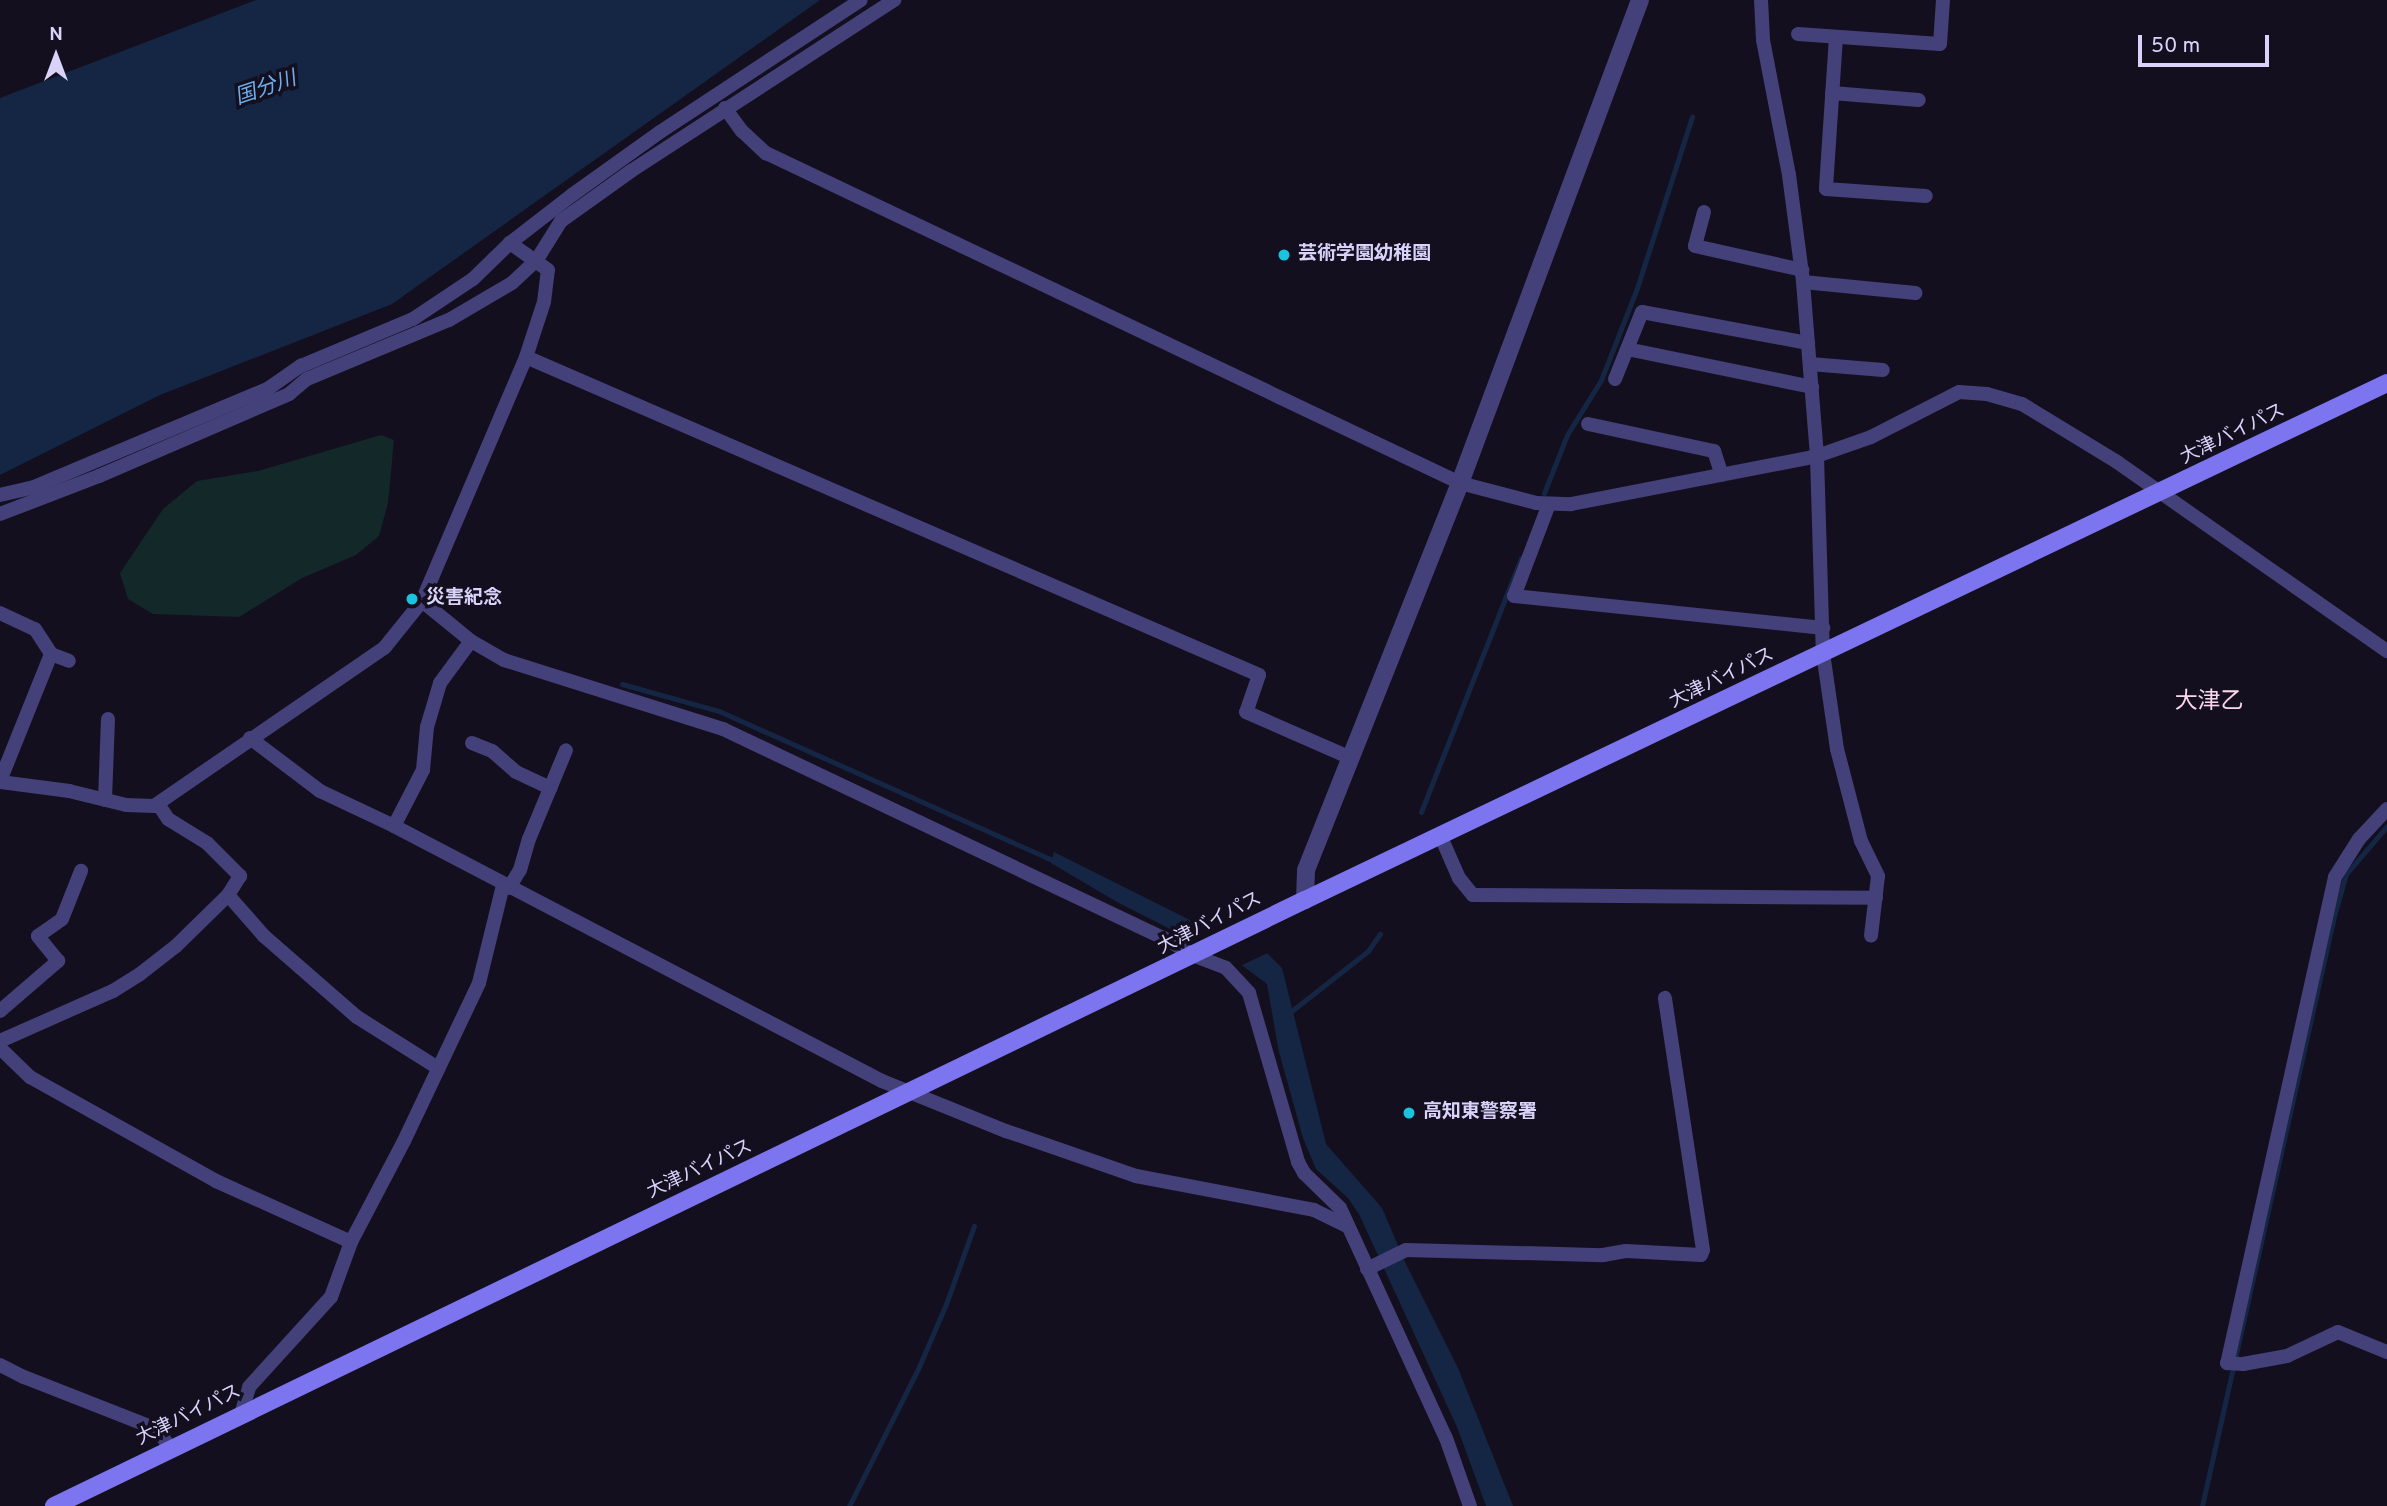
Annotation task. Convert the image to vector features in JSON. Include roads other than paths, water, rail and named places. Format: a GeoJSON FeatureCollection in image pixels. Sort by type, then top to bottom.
{"type":"FeatureCollection","features":[{"type":"Feature","properties":{"kind":"main road","name":"大津バイパス"},"geometry":{"type":"LineString","coordinates":[[54,1506],[1199,954],[1305,900],[2160,494],[2387,383]]}},
{"type":"Feature","properties":{"kind":"street"},"geometry":{"type":"LineString","coordinates":[[0,495],[34,487],[257,393],[301,366],[413,319],[473,279],[510,243],[660,132],[860,0]]}},
{"type":"Feature","properties":{"kind":"street"},"geometry":{"type":"LineString","coordinates":[[0,514],[111,471],[289,394],[307,379],[449,320],[512,283],[536,261],[561,221],[724,108],[894,0]]}},
{"type":"Feature","properties":{"kind":"street"},"geometry":{"type":"LineString","coordinates":[[1305,900],[1306,870],[1460,483],[1640,0]]}},
{"type":"Feature","properties":{"kind":"street"},"geometry":{"type":"LineString","coordinates":[[1761,0],[1763,40],[1789,175],[1803,276],[1817,457],[1823,653],[1837,749],[1861,841],[1878,876],[1871,936]]}},
{"type":"Feature","properties":{"kind":"street"},"geometry":{"type":"LineString","coordinates":[[1798,34],[1940,44],[1944,0]]}},
{"type":"Feature","properties":{"kind":"street"},"geometry":{"type":"LineString","coordinates":[[1836,37],[1826,190],[1926,196]]}},
{"type":"Feature","properties":{"kind":"street"},"geometry":{"type":"LineString","coordinates":[[1832,93],[1919,100]]}},
{"type":"Feature","properties":{"kind":"street"},"geometry":{"type":"LineString","coordinates":[[724,108],[742,131],[766,153],[1460,483],[1549,504],[1571,504],[1817,457],[1871,437],[1959,393],[1987,394],[2022,404],[2117,462],[2387,651]]}},
{"type":"Feature","properties":{"kind":"street"},"geometry":{"type":"LineString","coordinates":[[1704,212],[1695,246],[1803,276],[1915,293]]}},
{"type":"Feature","properties":{"kind":"street"},"geometry":{"type":"LineString","coordinates":[[51,654],[0,781],[69,791],[126,805],[158,804],[385,647],[422,601],[526,357],[544,302],[548,270],[510,243]]}},
{"type":"Feature","properties":{"kind":"street"},"geometry":{"type":"LineString","coordinates":[[1615,379],[1642,312],[1808,343]]}},
{"type":"Feature","properties":{"kind":"street"},"geometry":{"type":"LineString","coordinates":[[1627,349],[1812,387]]}},
{"type":"Feature","properties":{"kind":"street"},"geometry":{"type":"LineString","coordinates":[[526,357],[1259,675],[1246,712],[1351,758]]}},
{"type":"Feature","properties":{"kind":"street"},"geometry":{"type":"LineString","coordinates":[[1810,364],[1883,370]]}},
{"type":"Feature","properties":{"kind":"street"},"geometry":{"type":"LineString","coordinates":[[1588,424],[1714,451],[1722,475]]}},
{"type":"Feature","properties":{"kind":"street"},"geometry":{"type":"LineString","coordinates":[[1549,504],[1514,596],[1823,628]]}},
{"type":"Feature","properties":{"kind":"street"},"geometry":{"type":"LineString","coordinates":[[422,601],[471,641],[505,660],[723,729],[1226,968],[1249,993],[1298,1162],[1304,1173],[1340,1208],[1347,1226],[1373,1266],[1446,1438],[1471,1506]]}},
{"type":"Feature","properties":{"kind":"street"},"geometry":{"type":"LineString","coordinates":[[0,613],[35,629],[51,654],[69,661]]}},
{"type":"Feature","properties":{"kind":"street"},"geometry":{"type":"LineString","coordinates":[[394,827],[423,770],[427,727],[440,683],[471,641]]}},
{"type":"Feature","properties":{"kind":"street"},"geometry":{"type":"LineString","coordinates":[[105,800],[108,719]]}},
{"type":"Feature","properties":{"kind":"street"},"geometry":{"type":"LineString","coordinates":[[250,738],[320,791],[910,1093],[1136,1176],[1314,1210],[1347,1226]]}},
{"type":"Feature","properties":{"kind":"street"},"geometry":{"type":"LineString","coordinates":[[472,743],[492,751],[516,772],[551,788]]}},
{"type":"Feature","properties":{"kind":"street"},"geometry":{"type":"LineString","coordinates":[[241,1414],[249,1387],[331,1297],[351,1242],[479,983],[506,887],[520,870],[566,750]]}},
{"type":"Feature","properties":{"kind":"street"},"geometry":{"type":"LineString","coordinates":[[0,1041],[113,991],[131,980],[176,946],[228,895],[240,876],[206,844],[168,819],[158,804]]}},
{"type":"Feature","properties":{"kind":"street"},"geometry":{"type":"LineString","coordinates":[[2387,810],[2360,839],[2335,877],[2227,1363],[2244,1364],[2287,1356],[2338,1332],[2387,1352]]}},
{"type":"Feature","properties":{"kind":"street"},"geometry":{"type":"LineString","coordinates":[[1441,837],[1459,878],[1473,895],[1877,898]]}},
{"type":"Feature","properties":{"kind":"street"},"geometry":{"type":"LineString","coordinates":[[0,1011],[58,961],[38,936],[62,919],[81,871]]}},
{"type":"Feature","properties":{"kind":"street"},"geometry":{"type":"LineString","coordinates":[[228,895],[264,936],[357,1017],[438,1068]]}},
{"type":"Feature","properties":{"kind":"street"},"geometry":{"type":"LineString","coordinates":[[1373,1266],[1406,1250],[1603,1255],[1626,1251],[1701,1255],[1703,1250],[1665,998]]}},
{"type":"Feature","properties":{"kind":"street"},"geometry":{"type":"LineString","coordinates":[[0,1048],[30,1077],[216,1181],[351,1242]]}},
{"type":"Feature","properties":{"kind":"street"},"geometry":{"type":"LineString","coordinates":[[0,1365],[157,1429],[171,1449]]}},
{"type":"Feature","properties":{"kind":"water","name":"国分川"},"geometry":{"type":"Polygon","coordinates":[[[256,0],[820,0],[392,304],[160,395],[0,475],[0,98],[256,0]]]}},
{"type":"Feature","properties":{"kind":"water"},"geometry":{"type":"Polygon","coordinates":[[[1054,852],[1194,922],[1267,953],[1282,968],[1326,1144],[1382,1208],[1405,1262],[1458,1368],[1513,1506],[1486,1506],[1457,1427],[1359,1214],[1348,1198],[1316,1169],[1303,1138],[1279,1052],[1267,984],[1243,966],[1117,902],[1051,863],[1054,852]]]}},
{"type":"Feature","properties":{"kind":"waterway"},"geometry":{"type":"LineString","coordinates":[[1544,493],[1567,435],[1601,380],[1637,288],[1692,117]]}},
{"type":"Feature","properties":{"kind":"waterway"},"geometry":{"type":"LineString","coordinates":[[1421,812],[1521,558]]}},
{"type":"Feature","properties":{"kind":"waterway"},"geometry":{"type":"LineString","coordinates":[[622,684],[719,711],[1059,863]]}},
{"type":"Feature","properties":{"kind":"waterway"},"geometry":{"type":"LineString","coordinates":[[2202,1506],[2334,916],[2346,874],[2387,826]]}},
{"type":"Feature","properties":{"kind":"waterway"},"geometry":{"type":"LineString","coordinates":[[1289,1013],[1368,951],[1380,934]]}},
{"type":"Feature","properties":{"kind":"waterway"},"geometry":{"type":"LineString","coordinates":[[849,1506],[918,1369],[946,1304],[974,1226]]}},
{"type":"Feature","properties":{"kind":"place","name":"芸術学園幼稚園"},"geometry":{"type":"Point","coordinates":[1284,255]}},
{"type":"Feature","properties":{"kind":"place","name":"災害紀念"},"geometry":{"type":"Point","coordinates":[412,599]}},
{"type":"Feature","properties":{"kind":"place","name":"高知東警察署"},"geometry":{"type":"Point","coordinates":[1409,1113]}},
{"type":"Feature","properties":{"kind":"district","name":"大津乙"},"geometry":{"type":"Point","coordinates":[2209,703]}}]}
